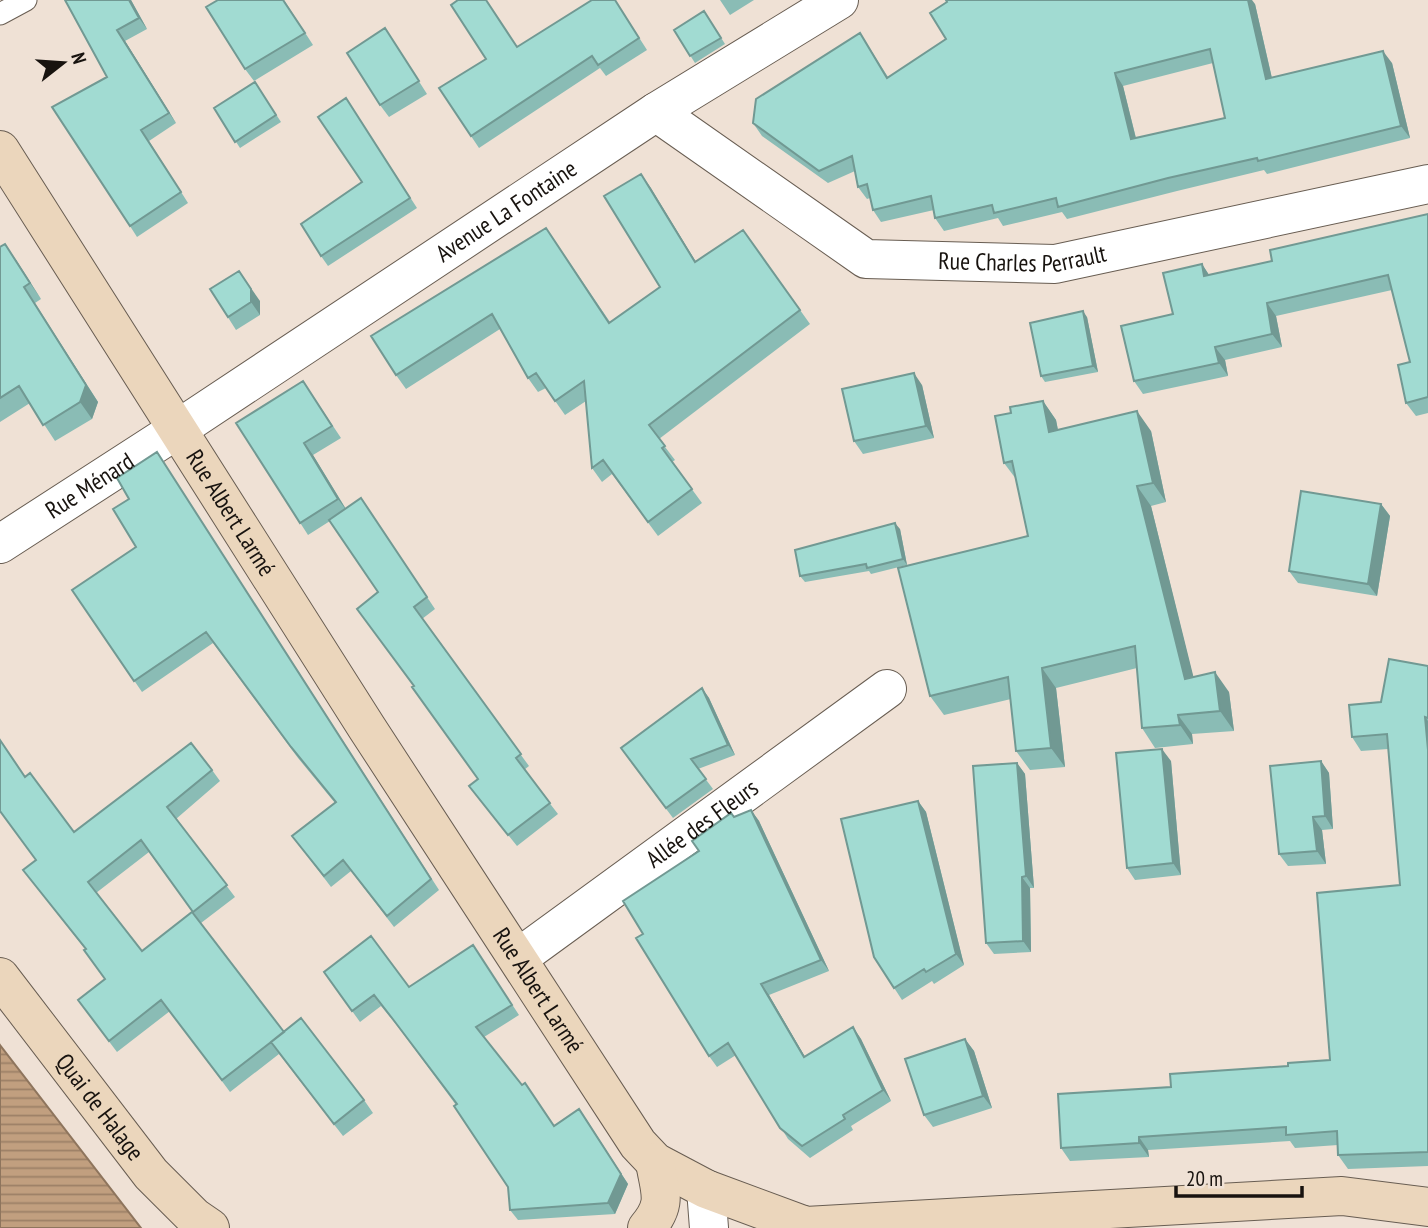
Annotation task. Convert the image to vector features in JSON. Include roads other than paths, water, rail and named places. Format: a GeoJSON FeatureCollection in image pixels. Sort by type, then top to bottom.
{"type":"FeatureCollection","features":[{"type":"Feature","properties":{"kind":"main road","name":"Rue Albert Larmé"},"geometry":{"type":"LineString","coordinates":[[0,150],[367,728],[638,1144],[655,1162],[706,1189],[798,1227],[1342,1196],[1428,1208]]}},
{"type":"Feature","properties":{"kind":"main road","name":"Quai de Halage"},"geometry":{"type":"LineString","coordinates":[[0,977],[152,1174],[194,1217],[210,1228]]}},
{"type":"Feature","properties":{"kind":"main road"},"geometry":{"type":"LineString","coordinates":[[647,1228],[659,1214],[661,1205],[655,1162]]}},
{"type":"Feature","properties":{"kind":"street","name":"Avenue La Fontaine"},"geometry":{"type":"LineString","coordinates":[[178,429],[656,112],[839,0]]}},
{"type":"Feature","properties":{"kind":"street","name":"Rue Charles Perrault"},"geometry":{"type":"LineString","coordinates":[[656,112],[866,260],[1055,264],[1428,184]]}},
{"type":"Feature","properties":{"kind":"street","name":"Rue Ménard"},"geometry":{"type":"LineString","coordinates":[[0,544],[178,429]]}},
{"type":"Feature","properties":{"kind":"street","name":"Allée des Fleurs"},"geometry":{"type":"LineString","coordinates":[[518,958],[887,689]]}},
{"type":"Feature","properties":{"kind":"street"},"geometry":{"type":"LineString","coordinates":[[706,1189],[709,1228]]}},
{"type":"Feature","properties":{"kind":"lane"},"geometry":{"type":"LineString","coordinates":[[0,14],[26,0]]}}]}
